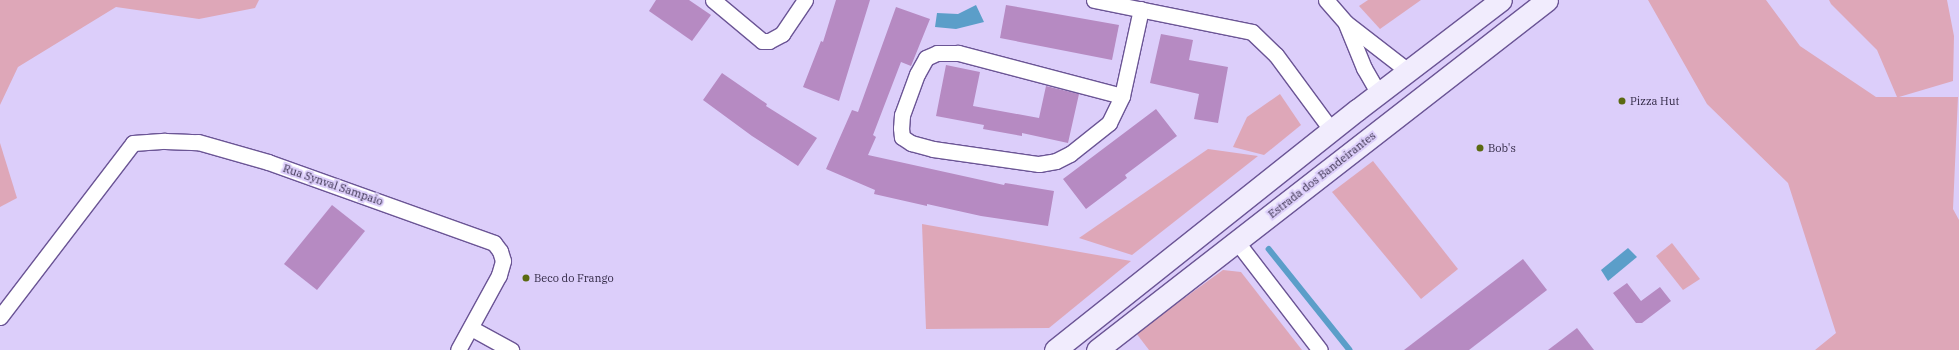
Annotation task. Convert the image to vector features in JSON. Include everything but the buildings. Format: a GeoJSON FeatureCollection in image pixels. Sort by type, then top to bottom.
{"type":"FeatureCollection","features":[{"type":"Feature","properties":{"kind":"main road"},"geometry":{"type":"LineString","coordinates":[[1055,350],[1408,71],[1501,0]]}},
{"type":"Feature","properties":{"kind":"main road","name":"Estrada dos Bandeirantes"},"geometry":{"type":"LineString","coordinates":[[1097,350],[1547,0]]}},
{"type":"Feature","properties":{"kind":"street"},"geometry":{"type":"LineString","coordinates":[[713,0],[762,41],[769,41],[782,34],[804,0]]}},
{"type":"Feature","properties":{"kind":"street"},"geometry":{"type":"LineString","coordinates":[[1094,0],[1252,32],[1276,55],[1332,131]]}},
{"type":"Feature","properties":{"kind":"street"},"geometry":{"type":"LineString","coordinates":[[1326,0],[1346,23],[1408,71]]}},
{"type":"Feature","properties":{"kind":"street"},"geometry":{"type":"LineString","coordinates":[[1122,96],[958,53],[937,53],[926,58],[917,74],[902,115],[902,137],[911,143],[933,149],[1039,164],[1056,161],[1070,154],[1109,123],[1122,96],[1141,9]]}},
{"type":"Feature","properties":{"kind":"street"},"geometry":{"type":"LineString","coordinates":[[1346,23],[1364,68],[1379,94]]}},
{"type":"Feature","properties":{"kind":"street","name":"Rua Synval Sampaio"},"geometry":{"type":"LineString","coordinates":[[0,317],[133,143],[165,140],[198,142],[268,162],[494,243],[500,251],[503,261],[499,275],[471,328]]}},
{"type":"Feature","properties":{"kind":"street"},"geometry":{"type":"LineString","coordinates":[[1237,242],[1320,350]]}},
{"type":"Feature","properties":{"kind":"street"},"geometry":{"type":"LineString","coordinates":[[458,350],[471,328],[511,350]]}},
{"type":"Feature","properties":{"kind":"shaded area"},"geometry":{"type":"Polygon","coordinates":[[[0,0],[259,0],[255,8],[199,19],[116,7],[18,67],[0,105],[0,0]]]}},
{"type":"Feature","properties":{"kind":"shaded area"},"geometry":{"type":"Polygon","coordinates":[[[1368,0],[1421,0],[1380,29],[1359,6],[1368,0]]]}},
{"type":"Feature","properties":{"kind":"shaded area"},"geometry":{"type":"Polygon","coordinates":[[[1648,0],[1766,0],[1800,46],[1876,97],[1897,97],[1877,50],[1831,4],[1829,0],[1947,0],[1954,36],[1953,81],[1899,97],[1958,97],[1953,209],[1959,220],[1959,350],[1815,350],[1836,333],[1788,183],[1707,104],[1648,0]]]}},
{"type":"Feature","properties":{"kind":"shaded area"},"geometry":{"type":"Polygon","coordinates":[[[1280,94],[1301,125],[1264,155],[1233,147],[1247,117],[1280,94]]]}},
{"type":"Feature","properties":{"kind":"shaded area"},"geometry":{"type":"Polygon","coordinates":[[[0,143],[17,198],[0,207],[0,143]]]}},
{"type":"Feature","properties":{"kind":"shaded area"},"geometry":{"type":"Polygon","coordinates":[[[1208,149],[1258,156],[1132,255],[1079,238],[1208,149]]]}},
{"type":"Feature","properties":{"kind":"shaded area"},"geometry":{"type":"Polygon","coordinates":[[[1373,161],[1458,269],[1421,299],[1332,192],[1373,161]]]}},
{"type":"Feature","properties":{"kind":"shaded area"},"geometry":{"type":"Polygon","coordinates":[[[922,224],[1131,261],[1049,328],[926,329],[922,224]]]}},
{"type":"Feature","properties":{"kind":"shaded area"},"geometry":{"type":"Polygon","coordinates":[[[1672,243],[1700,279],[1683,290],[1656,256],[1672,243]]]}},
{"type":"Feature","properties":{"kind":"shaded area"},"geometry":{"type":"Polygon","coordinates":[[[1223,270],[1241,272],[1302,350],[1149,350],[1136,333],[1223,270]]]}},
{"type":"Feature","properties":{"kind":"water"},"geometry":{"type":"Polygon","coordinates":[[[976,5],[984,22],[956,29],[935,27],[937,13],[958,14],[976,5]]]}},
{"type":"Feature","properties":{"kind":"water"},"geometry":{"type":"Polygon","coordinates":[[[1628,248],[1637,257],[1608,281],[1601,270],[1628,248]]]}},
{"type":"Feature","properties":{"kind":"waterway"},"geometry":{"type":"LineString","coordinates":[[1269,249],[1350,350]]}},
{"type":"Feature","properties":{"kind":"place","name":"Pizza Hut"},"geometry":{"type":"Point","coordinates":[1622,101]}},
{"type":"Feature","properties":{"kind":"place","name":"Bob's"},"geometry":{"type":"Point","coordinates":[1480,148]}},
{"type":"Feature","properties":{"kind":"place","name":"Beco do Frango"},"geometry":{"type":"Point","coordinates":[526,278]}}]}
